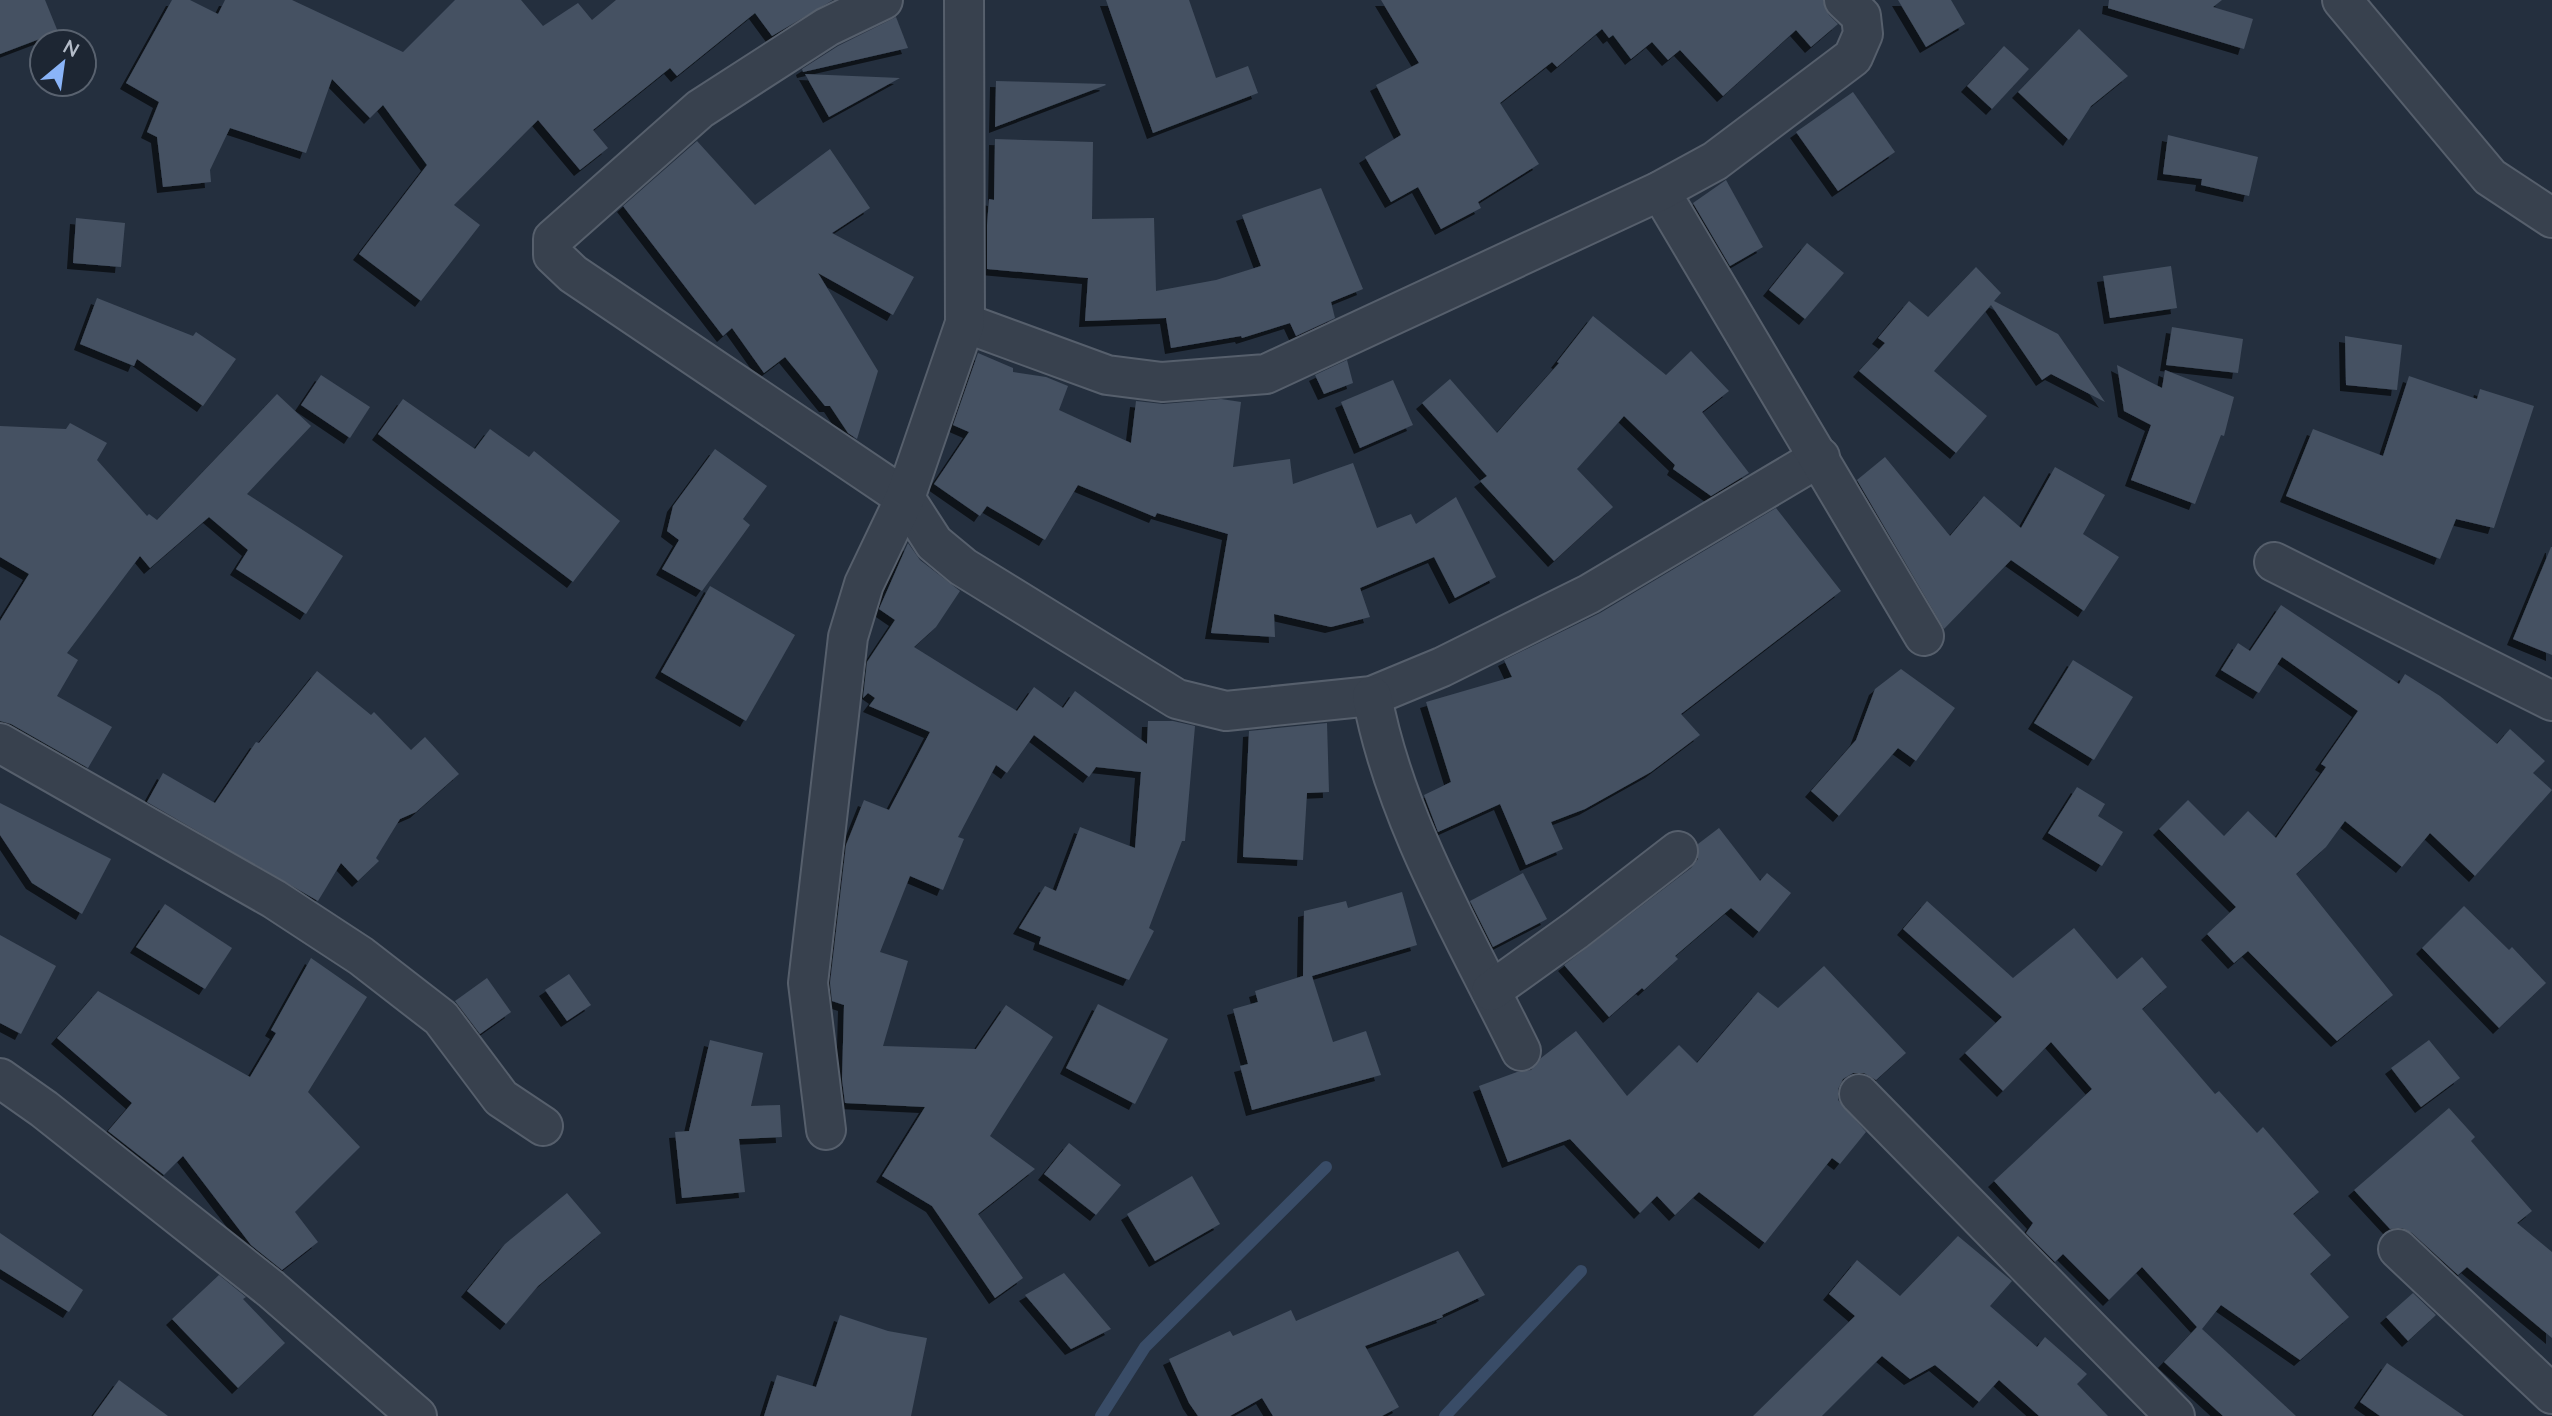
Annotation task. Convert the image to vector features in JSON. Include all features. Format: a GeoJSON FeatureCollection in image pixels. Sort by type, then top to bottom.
{"type":"FeatureCollection","features":[{"type":"Feature","properties":{"kind":"street"},"geometry":{"type":"LineString","coordinates":[[883,0],[827,27],[700,109],[553,239],[553,255],[573,274],[905,498],[934,543],[964,567],[1177,699],[1226,711],[1372,696],[1442,667],[1589,594],[1820,457]]}},
{"type":"Feature","properties":{"kind":"street"},"geometry":{"type":"LineString","coordinates":[[826,1130],[808,982],[848,637],[864,584],[905,498],[965,323],[964,0]]}},
{"type":"Feature","properties":{"kind":"street"},"geometry":{"type":"LineString","coordinates":[[965,323],[1107,375],[1162,382],[1266,374],[1660,191],[1715,161],[1853,57],[1863,34],[1861,16],[1844,0]]}},
{"type":"Feature","properties":{"kind":"street"},"geometry":{"type":"LineString","coordinates":[[2342,0],[2490,177],[2552,218]]}},
{"type":"Feature","properties":{"kind":"street"},"geometry":{"type":"LineString","coordinates":[[1660,191],[1924,636]]}},
{"type":"Feature","properties":{"kind":"street"},"geometry":{"type":"LineString","coordinates":[[2274,562],[2552,701]]}},
{"type":"Feature","properties":{"kind":"street"},"geometry":{"type":"LineString","coordinates":[[1372,696],[1380,736],[1429,864],[1521,1051]]}},
{"type":"Feature","properties":{"kind":"street"},"geometry":{"type":"LineString","coordinates":[[0,743],[274,899],[361,956],[441,1018],[500,1098],[543,1126]]}},
{"type":"Feature","properties":{"kind":"street"},"geometry":{"type":"LineString","coordinates":[[1491,991],[1576,930],[1678,851]]}},
{"type":"Feature","properties":{"kind":"street"},"geometry":{"type":"LineString","coordinates":[[0,1078],[44,1109],[271,1289],[417,1416]]}},
{"type":"Feature","properties":{"kind":"street"},"geometry":{"type":"LineString","coordinates":[[1859,1094],[2175,1416]]}},
{"type":"Feature","properties":{"kind":"street"},"geometry":{"type":"LineString","coordinates":[[2398,1249],[2552,1394]]}},
{"type":"Feature","properties":{"kind":"building"},"geometry":{"type":"Polygon","coordinates":[[[0,0],[45,0],[56,28],[28,28],[28,43],[0,54],[0,0]]]}},
{"type":"Feature","properties":{"kind":"building"},"geometry":{"type":"Polygon","coordinates":[[[172,0],[190,0],[218,14],[225,0],[292,0],[403,52],[455,0],[521,0],[543,26],[578,3],[592,20],[616,0],[833,0],[772,36],[755,13],[677,76],[670,68],[593,130],[608,148],[580,170],[538,120],[454,205],[480,225],[421,301],[359,254],[427,165],[383,105],[370,118],[332,79],[306,153],[230,128],[210,170],[211,182],[163,187],[157,137],[147,132],[159,102],[126,83],[172,0]]]}},
{"type":"Feature","properties":{"kind":"building"},"geometry":{"type":"Polygon","coordinates":[[[1106,0],[1189,0],[1216,78],[1248,66],[1258,93],[1153,133],[1106,0]]]}},
{"type":"Feature","properties":{"kind":"building"},"geometry":{"type":"Polygon","coordinates":[[[1381,0],[1823,0],[1829,15],[1838,24],[1811,47],[1796,30],[1723,96],[1680,50],[1668,60],[1652,42],[1631,59],[1613,35],[1609,38],[1602,29],[1557,67],[1552,62],[1500,103],[1539,164],[1478,202],[1481,208],[1441,229],[1418,187],[1391,202],[1365,157],[1401,135],[1376,85],[1419,63],[1381,0]]]}},
{"type":"Feature","properties":{"kind":"building"},"geometry":{"type":"Polygon","coordinates":[[[1898,0],[1951,0],[1965,24],[1926,47],[1898,0]]]}},
{"type":"Feature","properties":{"kind":"building"},"geometry":{"type":"Polygon","coordinates":[[[2109,0],[2222,0],[2213,7],[2253,19],[2244,49],[2108,8],[2109,0]]]}},
{"type":"Feature","properties":{"kind":"building"},"geometry":{"type":"Polygon","coordinates":[[[896,17],[908,48],[803,72],[802,69],[838,46],[896,17]]]}},
{"type":"Feature","properties":{"kind":"building"},"geometry":{"type":"Polygon","coordinates":[[[2079,29],[2128,76],[2091,106],[2069,140],[2018,92],[2079,29]]]}},
{"type":"Feature","properties":{"kind":"building"},"geometry":{"type":"Polygon","coordinates":[[[2004,46],[2029,69],[1992,109],[1967,86],[2004,46]]]}},
{"type":"Feature","properties":{"kind":"building"},"geometry":{"type":"Polygon","coordinates":[[[805,74],[900,78],[829,117],[805,74]]]}},
{"type":"Feature","properties":{"kind":"building"},"geometry":{"type":"Polygon","coordinates":[[[996,81],[1105,84],[1106,85],[995,127],[996,81]]]}},
{"type":"Feature","properties":{"kind":"building"},"geometry":{"type":"Polygon","coordinates":[[[1853,92],[1895,152],[1838,191],[1796,132],[1853,92]]]}},
{"type":"Feature","properties":{"kind":"building"},"geometry":{"type":"Polygon","coordinates":[[[2168,135],[2258,157],[2249,196],[2201,185],[2202,179],[2163,174],[2168,135]]]}},
{"type":"Feature","properties":{"kind":"building"},"geometry":{"type":"Polygon","coordinates":[[[995,139],[1093,142],[1092,219],[1154,218],[1156,291],[1216,280],[1261,266],[1242,215],[1321,188],[1363,289],[1331,302],[1335,318],[1296,336],[1290,323],[1242,338],[1241,336],[1171,348],[1166,318],[1085,321],[1088,278],[987,269],[989,199],[994,200],[995,139]]]}},
{"type":"Feature","properties":{"kind":"building"},"geometry":{"type":"Polygon","coordinates":[[[697,141],[755,205],[830,149],[870,208],[832,233],[914,277],[893,315],[818,273],[878,371],[857,439],[848,433],[830,406],[825,406],[785,357],[764,373],[732,328],[723,336],[623,206],[697,141]]]}},
{"type":"Feature","properties":{"kind":"building"},"geometry":{"type":"Polygon","coordinates":[[[1726,180],[1763,247],[1730,266],[1693,203],[1726,180]]]}},
{"type":"Feature","properties":{"kind":"building"},"geometry":{"type":"Polygon","coordinates":[[[76,218],[125,223],[121,267],[73,263],[76,218]]]}},
{"type":"Feature","properties":{"kind":"building"},"geometry":{"type":"Polygon","coordinates":[[[1807,243],[1844,273],[1805,319],[1769,290],[1807,243]]]}},
{"type":"Feature","properties":{"kind":"building"},"geometry":{"type":"Polygon","coordinates":[[[2171,266],[2177,308],[2110,318],[2103,276],[2171,266]]]}},
{"type":"Feature","properties":{"kind":"building"},"geometry":{"type":"Polygon","coordinates":[[[1976,267],[2001,293],[1994,301],[2058,334],[2105,402],[2051,374],[2042,380],[1991,305],[1934,371],[1987,416],[1956,453],[1859,371],[1885,343],[1878,338],[1909,301],[1928,317],[1976,267]]]}},
{"type":"Feature","properties":{"kind":"building"},"geometry":{"type":"Polygon","coordinates":[[[97,298],[193,336],[196,332],[236,359],[203,406],[137,359],[134,366],[80,344],[97,298]]]}},
{"type":"Feature","properties":{"kind":"building"},"geometry":{"type":"Polygon","coordinates":[[[1593,316],[1666,375],[1691,351],[1729,391],[1702,412],[1749,473],[1711,496],[1673,469],[1675,465],[1624,416],[1577,469],[1613,507],[1554,561],[1480,481],[1487,476],[1422,403],[1450,379],[1497,433],[1559,363],[1557,362],[1593,316]]]}},
{"type":"Feature","properties":{"kind":"building"},"geometry":{"type":"Polygon","coordinates":[[[2172,327],[2243,339],[2238,373],[2166,365],[2172,327]]]}},
{"type":"Feature","properties":{"kind":"building"},"geometry":{"type":"Polygon","coordinates":[[[2345,336],[2402,345],[2397,390],[2346,385],[2345,336]]]}},
{"type":"Feature","properties":{"kind":"building"},"geometry":{"type":"Polygon","coordinates":[[[978,353],[1013,368],[1013,372],[1046,377],[1068,386],[1059,410],[1131,443],[1136,401],[1163,404],[1221,399],[1241,402],[1233,467],[1290,459],[1293,484],[1353,463],[1377,528],[1411,514],[1416,524],[1456,497],[1496,577],[1455,598],[1434,557],[1360,588],[1370,617],[1331,627],[1274,614],[1275,637],[1211,633],[1228,534],[1157,513],[1155,517],[1078,485],[1045,540],[987,506],[980,516],[934,484],[969,432],[953,425],[978,353]]]}},
{"type":"Feature","properties":{"kind":"building"},"geometry":{"type":"Polygon","coordinates":[[[1347,360],[1353,383],[1324,394],[1315,375],[1347,360]]]}},
{"type":"Feature","properties":{"kind":"building"},"geometry":{"type":"Polygon","coordinates":[[[2117,365],[2162,388],[2165,370],[2234,397],[2224,436],[2221,435],[2195,504],[2131,480],[2151,425],[2124,411],[2117,365]]]}},
{"type":"Feature","properties":{"kind":"building"},"geometry":{"type":"Polygon","coordinates":[[[321,375],[370,407],[350,438],[301,405],[321,375]]]}},
{"type":"Feature","properties":{"kind":"building"},"geometry":{"type":"Polygon","coordinates":[[[2409,376],[2477,399],[2480,389],[2534,406],[2494,528],[2456,519],[2440,559],[2286,496],[2313,429],[2383,456],[2409,376]]]}},
{"type":"Feature","properties":{"kind":"building"},"geometry":{"type":"Polygon","coordinates":[[[1393,380],[1413,425],[1360,448],[1341,402],[1393,380]]]}},
{"type":"Feature","properties":{"kind":"building"},"geometry":{"type":"Polygon","coordinates":[[[277,394],[311,426],[247,494],[343,556],[306,614],[236,569],[248,550],[209,517],[150,568],[140,556],[67,653],[78,660],[57,696],[112,727],[88,768],[11,724],[0,721],[0,621],[29,574],[0,557],[0,426],[66,429],[70,423],[107,443],[97,460],[147,516],[149,514],[157,520],[277,394]]]}},
{"type":"Feature","properties":{"kind":"building"},"geometry":{"type":"Polygon","coordinates":[[[403,399],[475,449],[490,429],[529,457],[534,451],[620,521],[573,582],[378,434],[403,399]]]}},
{"type":"Feature","properties":{"kind":"building"},"geometry":{"type":"Polygon","coordinates":[[[715,449],[767,486],[743,519],[750,525],[702,591],[662,569],[679,540],[667,531],[673,506],[715,449]]]}},
{"type":"Feature","properties":{"kind":"building"},"geometry":{"type":"Polygon","coordinates":[[[1885,457],[1950,536],[1984,496],[2021,528],[2055,467],[2105,495],[2083,534],[2119,557],[2084,611],[2011,560],[1944,629],[1857,480],[1885,457]]]}},
{"type":"Feature","properties":{"kind":"building"},"geometry":{"type":"Polygon","coordinates":[[[1776,508],[1841,591],[1681,714],[1700,735],[1651,772],[1585,809],[1551,822],[1563,849],[1526,865],[1500,804],[1438,832],[1424,795],[1451,782],[1426,702],[1512,677],[1504,660],[1600,613],[1776,508]]]}},
{"type":"Feature","properties":{"kind":"building"},"geometry":{"type":"Polygon","coordinates":[[[908,543],[920,560],[960,591],[936,627],[914,647],[1017,711],[1034,687],[1063,708],[1075,691],[1147,744],[1148,721],[1173,721],[1195,726],[1185,841],[1182,841],[1149,928],[1154,931],[1129,980],[1039,944],[1041,937],[1019,928],[1045,886],[1056,891],[1080,827],[1135,848],[1141,772],[1096,767],[1089,777],[1034,735],[1007,773],[996,765],[958,837],[964,839],[943,890],[910,876],[880,952],[908,961],[883,1046],[976,1049],[1006,1005],[1053,1037],[990,1136],[1035,1169],[978,1214],[1023,1278],[995,1298],[932,1206],[882,1176],[925,1107],[845,1103],[842,1079],[844,1005],[832,1001],[830,983],[846,845],[864,800],[889,810],[930,732],[869,706],[875,698],[868,693],[863,698],[867,662],[895,620],[879,609],[908,543]]]}},
{"type":"Feature","properties":{"kind":"building"},"geometry":{"type":"Polygon","coordinates":[[[2552,547],[2552,655],[2513,639],[2552,547]]]}},
{"type":"Feature","properties":{"kind":"building"},"geometry":{"type":"Polygon","coordinates":[[[710,586],[795,635],[746,721],[661,672],[710,586]]]}},
{"type":"Feature","properties":{"kind":"building"},"geometry":{"type":"Polygon","coordinates":[[[2281,605],[2399,684],[2405,674],[2440,696],[2497,744],[2510,729],[2545,761],[2533,773],[2552,790],[2475,876],[2430,833],[2402,867],[2345,821],[2326,847],[2296,874],[2393,995],[2337,1041],[2248,951],[2234,963],[2207,934],[2236,907],[2159,829],[2188,800],[2224,836],[2248,811],[2276,838],[2326,767],[2321,764],[2358,711],[2282,657],[2259,693],[2221,670],[2238,643],[2250,651],[2281,605]]]}},
{"type":"Feature","properties":{"kind":"building"},"geometry":{"type":"Polygon","coordinates":[[[2073,660],[2133,697],[2094,760],[2034,723],[2073,660]]]}},
{"type":"Feature","properties":{"kind":"building"},"geometry":{"type":"Polygon","coordinates":[[[1901,669],[1955,708],[1916,761],[1898,748],[1839,816],[1811,791],[1856,740],[1875,689],[1901,669]]]}},
{"type":"Feature","properties":{"kind":"building"},"geometry":{"type":"Polygon","coordinates":[[[317,671],[371,715],[374,712],[411,750],[425,737],[459,774],[416,812],[400,819],[376,858],[379,861],[358,881],[341,863],[318,901],[147,802],[163,773],[215,803],[256,742],[259,743],[317,671]]]}},
{"type":"Feature","properties":{"kind":"building"},"geometry":{"type":"Polygon","coordinates":[[[1327,723],[1329,792],[1307,793],[1303,860],[1243,857],[1249,731],[1327,723]]]}},
{"type":"Feature","properties":{"kind":"building"},"geometry":{"type":"Polygon","coordinates":[[[2077,787],[2105,804],[2098,816],[2123,832],[2102,866],[2048,833],[2077,787]]]}},
{"type":"Feature","properties":{"kind":"building"},"geometry":{"type":"Polygon","coordinates":[[[0,803],[111,859],[82,914],[32,883],[0,835],[0,803]]]}},
{"type":"Feature","properties":{"kind":"building"},"geometry":{"type":"Polygon","coordinates":[[[1719,828],[1760,881],[1767,873],[1791,893],[1759,932],[1731,908],[1675,956],[1678,959],[1644,990],[1642,988],[1609,1017],[1564,965],[1691,868],[1698,859],[1698,844],[1719,828]]]}},
{"type":"Feature","properties":{"kind":"building"},"geometry":{"type":"Polygon","coordinates":[[[1523,873],[1547,919],[1493,947],[1470,901],[1523,873]]]}},
{"type":"Feature","properties":{"kind":"building"},"geometry":{"type":"Polygon","coordinates":[[[1402,892],[1417,945],[1312,976],[1333,1042],[1366,1031],[1381,1075],[1252,1110],[1240,1066],[1248,1064],[1233,1009],[1258,1002],[1255,991],[1303,976],[1304,911],[1346,901],[1348,908],[1402,892]]]}},
{"type":"Feature","properties":{"kind":"building"},"geometry":{"type":"Polygon","coordinates":[[[1927,901],[2013,978],[2074,928],[2117,979],[2142,957],[2167,987],[2142,1009],[2215,1094],[2219,1091],[2257,1133],[2263,1127],[2319,1192],[2293,1214],[2331,1255],[2310,1274],[2349,1317],[2300,1360],[2221,1305],[2202,1329],[2296,1416],[2223,1416],[2164,1362],[2197,1327],[2142,1267],[2109,1300],[2063,1254],[2055,1262],[2026,1233],[2033,1223],[1994,1181],[2092,1089],[2051,1042],[2003,1091],[1965,1053],[2002,1017],[1903,929],[1927,901]]]}},
{"type":"Feature","properties":{"kind":"building"},"geometry":{"type":"Polygon","coordinates":[[[165,904],[232,948],[205,989],[136,947],[165,904]]]}},
{"type":"Feature","properties":{"kind":"building"},"geometry":{"type":"Polygon","coordinates":[[[2464,906],[2509,950],[2512,947],[2546,983],[2499,1028],[2422,948],[2464,906]]]}},
{"type":"Feature","properties":{"kind":"building"},"geometry":{"type":"Polygon","coordinates":[[[0,935],[56,966],[21,1034],[0,1023],[0,935]]]}},
{"type":"Feature","properties":{"kind":"building"},"geometry":{"type":"Polygon","coordinates":[[[311,958],[367,997],[308,1092],[360,1147],[295,1212],[318,1242],[282,1270],[251,1245],[183,1156],[164,1175],[108,1131],[132,1103],[57,1038],[98,991],[250,1077],[276,1033],[271,1030],[311,958]]]}},
{"type":"Feature","properties":{"kind":"building"},"geometry":{"type":"Polygon","coordinates":[[[1824,966],[1906,1053],[1876,1080],[1864,1073],[1853,1073],[1843,1079],[1838,1089],[1838,1100],[1866,1132],[1840,1164],[1832,1158],[1765,1243],[1699,1192],[1675,1215],[1657,1196],[1640,1213],[1570,1139],[1508,1162],[1479,1086],[1517,1072],[1531,1070],[1541,1058],[1576,1031],[1627,1096],[1679,1045],[1697,1063],[1758,992],[1778,1008],[1824,966]]]}},
{"type":"Feature","properties":{"kind":"building"},"geometry":{"type":"Polygon","coordinates":[[[569,974],[591,1005],[567,1021],[545,990],[569,974]]]}},
{"type":"Feature","properties":{"kind":"building"},"geometry":{"type":"Polygon","coordinates":[[[487,978],[511,1012],[480,1034],[455,1001],[487,978]]]}},
{"type":"Feature","properties":{"kind":"building"},"geometry":{"type":"Polygon","coordinates":[[[1098,1004],[1168,1039],[1135,1104],[1066,1068],[1098,1004]]]}},
{"type":"Feature","properties":{"kind":"building"},"geometry":{"type":"Polygon","coordinates":[[[710,1040],[763,1053],[751,1106],[780,1105],[782,1137],[739,1139],[745,1192],[682,1198],[675,1132],[689,1131],[710,1040]]]}},
{"type":"Feature","properties":{"kind":"building"},"geometry":{"type":"Polygon","coordinates":[[[2429,1040],[2460,1078],[2421,1107],[2391,1068],[2429,1040]]]}},
{"type":"Feature","properties":{"kind":"building"},"geometry":{"type":"Polygon","coordinates":[[[2449,1108],[2475,1137],[2471,1141],[2532,1211],[2517,1223],[2552,1252],[2552,1338],[2467,1267],[2458,1275],[2412,1233],[2402,1228],[2390,1229],[2354,1190],[2449,1108]]]}},
{"type":"Feature","properties":{"kind":"building"},"geometry":{"type":"Polygon","coordinates":[[[1069,1143],[1121,1185],[1096,1215],[1044,1174],[1069,1143]]]}},
{"type":"Feature","properties":{"kind":"building"},"geometry":{"type":"Polygon","coordinates":[[[1192,1176],[1220,1224],[1155,1261],[1127,1214],[1192,1176]]]}},
{"type":"Feature","properties":{"kind":"building"},"geometry":{"type":"Polygon","coordinates":[[[567,1193],[601,1233],[538,1286],[506,1324],[467,1291],[505,1244],[567,1193]]]}},
{"type":"Feature","properties":{"kind":"building"},"geometry":{"type":"Polygon","coordinates":[[[0,1233],[83,1290],[69,1312],[0,1269],[0,1233]]]}},
{"type":"Feature","properties":{"kind":"building"},"geometry":{"type":"Polygon","coordinates":[[[1958,1236],[2012,1281],[1990,1306],[2037,1347],[2045,1337],[2087,1374],[2077,1384],[2108,1416],[2039,1416],[1999,1380],[1979,1402],[1935,1365],[1910,1379],[1882,1356],[1822,1416],[1753,1416],[1855,1316],[1829,1294],[1857,1260],[1900,1296],[1958,1236]]]}},
{"type":"Feature","properties":{"kind":"building"},"geometry":{"type":"Polygon","coordinates":[[[1458,1251],[1485,1295],[1442,1315],[1443,1317],[1365,1346],[1399,1407],[1382,1416],[1273,1416],[1262,1398],[1230,1416],[1198,1416],[1189,1403],[1169,1359],[1230,1331],[1233,1336],[1291,1310],[1296,1321],[1458,1251]]]}},
{"type":"Feature","properties":{"kind":"building"},"geometry":{"type":"Polygon","coordinates":[[[1064,1273],[1111,1329],[1071,1349],[1025,1295],[1064,1273]]]}},
{"type":"Feature","properties":{"kind":"building"},"geometry":{"type":"Polygon","coordinates":[[[219,1275],[246,1297],[243,1299],[285,1343],[238,1388],[172,1319],[219,1275]]]}},
{"type":"Feature","properties":{"kind":"building"},"geometry":{"type":"Polygon","coordinates":[[[2413,1293],[2436,1315],[2408,1341],[2386,1317],[2413,1293]]]}},
{"type":"Feature","properties":{"kind":"building"},"geometry":{"type":"Polygon","coordinates":[[[840,1315],[888,1331],[927,1338],[911,1416],[764,1416],[777,1375],[816,1387],[840,1315]]]}},
{"type":"Feature","properties":{"kind":"building"},"geometry":{"type":"Polygon","coordinates":[[[2387,1363],[2464,1416],[2380,1416],[2360,1402],[2387,1363]]]}},
{"type":"Feature","properties":{"kind":"building"},"geometry":{"type":"Polygon","coordinates":[[[119,1380],[168,1416],[93,1416],[119,1380]]]}},
{"type":"Feature","properties":{"kind":"waterway"},"geometry":{"type":"LineString","coordinates":[[1101,1416],[1145,1347],[1326,1167]]}},
{"type":"Feature","properties":{"kind":"waterway"},"geometry":{"type":"LineString","coordinates":[[1445,1416],[1581,1271]]}}]}
